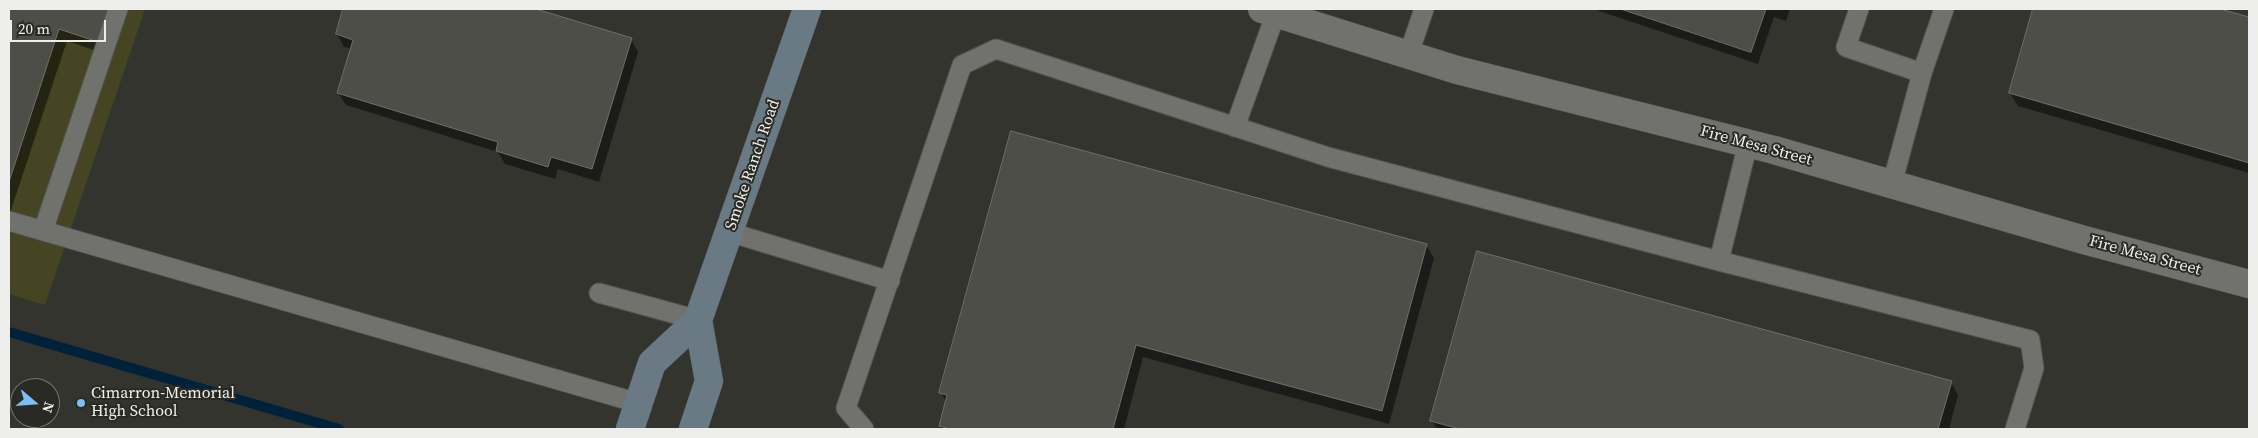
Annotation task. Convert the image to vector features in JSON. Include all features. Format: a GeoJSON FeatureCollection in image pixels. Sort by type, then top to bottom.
{"type":"FeatureCollection","features":[{"type":"Feature","properties":{"kind":"main road","name":"Smoke Ranch Road"},"geometry":{"type":"LineString","coordinates":[[630,429],[652,363],[698,320],[807,9]]}},
{"type":"Feature","properties":{"kind":"main road"},"geometry":{"type":"LineString","coordinates":[[693,429],[709,381],[698,320]]}},
{"type":"Feature","properties":{"kind":"street","name":"Fire Mesa Street"},"geometry":{"type":"LineString","coordinates":[[1269,11],[1456,70],[1748,143],[2084,240],[2249,284]]}},
{"type":"Feature","properties":{"kind":"lane"},"geometry":{"type":"LineString","coordinates":[[43,231],[118,9]]}},
{"type":"Feature","properties":{"kind":"lane"},"geometry":{"type":"LineString","coordinates":[[1408,56],[1424,9]]}},
{"type":"Feature","properties":{"kind":"lane"},"geometry":{"type":"LineString","coordinates":[[1859,9],[1846,47],[1922,74]]}},
{"type":"Feature","properties":{"kind":"lane"},"geometry":{"type":"LineString","coordinates":[[1892,184],[1922,74],[1944,9]]}},
{"type":"Feature","properties":{"kind":"lane"},"geometry":{"type":"LineString","coordinates":[[1235,126],[1269,11]]}},
{"type":"Feature","properties":{"kind":"lane"},"geometry":{"type":"LineString","coordinates":[[864,429],[846,408],[962,65],[996,49],[1328,157],[1719,261],[2030,340],[2034,368],[2015,429]]}},
{"type":"Feature","properties":{"kind":"lane"},"geometry":{"type":"LineString","coordinates":[[1719,261],[1748,143]]}},
{"type":"Feature","properties":{"kind":"lane"},"geometry":{"type":"LineString","coordinates":[[9,221],[638,403]]}},
{"type":"Feature","properties":{"kind":"lane"},"geometry":{"type":"LineString","coordinates":[[730,232],[890,281]]}},
{"type":"Feature","properties":{"kind":"lane"},"geometry":{"type":"LineString","coordinates":[[599,293],[698,320]]}},
{"type":"Feature","properties":{"kind":"shaded area"},"geometry":{"type":"Polygon","coordinates":[[[9,9],[145,9],[45,305],[9,294],[9,9]]]}},
{"type":"Feature","properties":{"kind":"building"},"geometry":{"type":"Polygon","coordinates":[[[9,9],[112,9],[101,43],[59,29],[9,182],[9,9]]]}},
{"type":"Feature","properties":{"kind":"building"},"geometry":{"type":"Polygon","coordinates":[[[343,9],[536,9],[632,38],[592,169],[551,157],[548,167],[496,151],[498,142],[337,93],[353,40],[336,34],[343,9]]]}},
{"type":"Feature","properties":{"kind":"building"},"geometry":{"type":"Polygon","coordinates":[[[1621,9],[1766,9],[1751,52],[1621,9]]]}},
{"type":"Feature","properties":{"kind":"building"},"geometry":{"type":"Polygon","coordinates":[[[2033,9],[2220,9],[2249,17],[2249,163],[2009,93],[2033,9]]]}},
{"type":"Feature","properties":{"kind":"building"},"geometry":{"type":"Polygon","coordinates":[[[1011,131],[1427,244],[1382,411],[1136,345],[1113,429],[950,429],[939,426],[947,395],[939,393],[1011,131]]]}},
{"type":"Feature","properties":{"kind":"building"},"geometry":{"type":"Polygon","coordinates":[[[1477,251],[1952,381],[1938,429],[1460,429],[1430,421],[1477,251]]]}},
{"type":"Feature","properties":{"kind":"waterway"},"geometry":{"type":"LineString","coordinates":[[9,332],[339,429]]}},
{"type":"Feature","properties":{"kind":"place","name":"Cimarron-Memorial High School"},"geometry":{"type":"Point","coordinates":[81,403]}}]}
